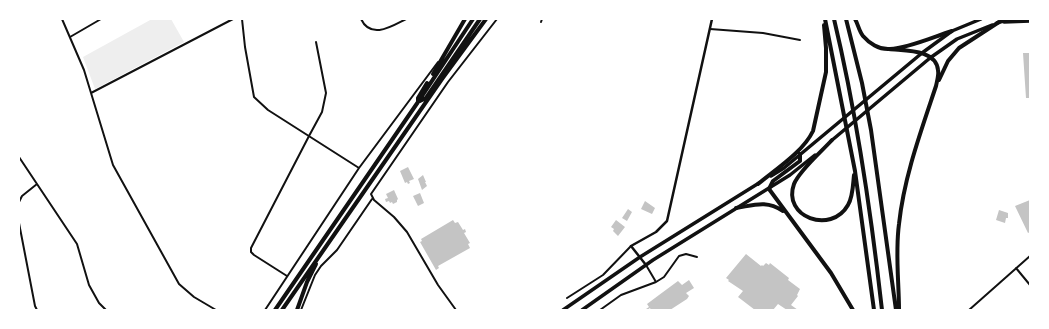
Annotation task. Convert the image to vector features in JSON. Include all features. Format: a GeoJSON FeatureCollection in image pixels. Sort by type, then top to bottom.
{"type":"FeatureCollection","features":[{"type":"Feature","properties":{"kind":"highway"},"geometry":{"type":"LineString","coordinates":[[418,102],[418,98],[443,59],[465,19]]}},
{"type":"Feature","properties":{"kind":"highway"},"geometry":{"type":"LineString","coordinates":[[275,310],[418,102],[473,19]]}},
{"type":"Feature","properties":{"kind":"highway"},"geometry":{"type":"LineString","coordinates":[[418,102],[426,98],[480,19]]}},
{"type":"Feature","properties":{"kind":"highway"},"geometry":{"type":"LineString","coordinates":[[282,310],[442,79],[486,19]]}},
{"type":"Feature","properties":{"kind":"highway"},"geometry":{"type":"LineString","coordinates":[[824,19],[851,146],[874,310]]}},
{"type":"Feature","properties":{"kind":"highway"},"geometry":{"type":"LineString","coordinates":[[758,184],[803,147],[813,131],[826,72],[824,19]]}},
{"type":"Feature","properties":{"kind":"highway"},"geometry":{"type":"LineString","coordinates":[[834,19],[859,139],[882,310]]}},
{"type":"Feature","properties":{"kind":"highway"},"geometry":{"type":"LineString","coordinates":[[846,19],[862,83],[871,130],[896,310]]}},
{"type":"Feature","properties":{"kind":"highway"},"geometry":{"type":"LineString","coordinates":[[855,19],[862,34],[867,40],[878,47],[922,53],[936,64],[939,72],[909,172],[900,214],[898,236],[899,310]]}},
{"type":"Feature","properties":{"kind":"highway"},"geometry":{"type":"LineString","coordinates":[[936,86],[948,60],[959,48],[998,21]]}},
{"type":"Feature","properties":{"kind":"highway"},"geometry":{"type":"LineString","coordinates":[[889,49],[907,46],[952,31]]}},
{"type":"Feature","properties":{"kind":"highway"},"geometry":{"type":"LineString","coordinates":[[832,140],[796,180],[793,187],[793,197],[798,209],[806,217],[815,220],[827,220],[840,215],[846,209],[850,201],[855,171]]}},
{"type":"Feature","properties":{"kind":"highway"},"geometry":{"type":"LineString","coordinates":[[800,154],[800,161],[773,180],[769,189],[832,273],[853,310]]}},
{"type":"Feature","properties":{"kind":"highway"},"geometry":{"type":"LineString","coordinates":[[736,208],[767,203],[773,204],[787,213]]}},
{"type":"Feature","properties":{"kind":"highway"},"geometry":{"type":"LineString","coordinates":[[297,310],[318,257]]}},
{"type":"Feature","properties":{"kind":"main road"},"geometry":{"type":"LineString","coordinates":[[563,310],[640,257],[784,168],[922,53],[952,31],[981,19]]}},
{"type":"Feature","properties":{"kind":"main road"},"geometry":{"type":"LineString","coordinates":[[582,310],[646,265],[790,175],[930,58],[957,40],[998,21],[1009,19]]}},
{"type":"Feature","properties":{"kind":"main road"},"geometry":{"type":"LineString","coordinates":[[998,21],[1030,21]]}},
{"type":"Feature","properties":{"kind":"street"},"geometry":{"type":"LineString","coordinates":[[62,19],[84,70],[113,165],[180,284],[194,297],[216,310]]}},
{"type":"Feature","properties":{"kind":"street"},"geometry":{"type":"LineString","coordinates":[[70,36],[101,19]]}},
{"type":"Feature","properties":{"kind":"street"},"geometry":{"type":"LineString","coordinates":[[91,93],[233,19]]}},
{"type":"Feature","properties":{"kind":"street"},"geometry":{"type":"LineString","coordinates":[[242,19],[245,47],[254,98],[268,110],[360,168]]}},
{"type":"Feature","properties":{"kind":"street"},"geometry":{"type":"LineString","coordinates":[[361,19],[363,24],[371,29],[380,30],[406,19]]}},
{"type":"Feature","properties":{"kind":"street"},"geometry":{"type":"LineString","coordinates":[[301,310],[310,285],[318,270],[337,250],[372,198],[371,194],[448,82],[496,19]]}},
{"type":"Feature","properties":{"kind":"street"},"geometry":{"type":"LineString","coordinates":[[567,298],[603,275],[631,246],[656,232],[667,220],[712,19]]}},
{"type":"Feature","properties":{"kind":"street"},"geometry":{"type":"LineString","coordinates":[[710,29],[763,33],[800,40]]}},
{"type":"Feature","properties":{"kind":"street"},"geometry":{"type":"LineString","coordinates":[[287,276],[254,255],[251,252],[251,248],[322,112],[326,93],[316,42]]}},
{"type":"Feature","properties":{"kind":"street"},"geometry":{"type":"LineString","coordinates":[[265,310],[360,168],[436,64],[443,59]]}},
{"type":"Feature","properties":{"kind":"street"},"geometry":{"type":"LineString","coordinates":[[19,157],[77,244],[89,285],[99,303],[106,310]]}},
{"type":"Feature","properties":{"kind":"street"},"geometry":{"type":"LineString","coordinates":[[19,202],[22,196],[37,184]]}},
{"type":"Feature","properties":{"kind":"street"},"geometry":{"type":"LineString","coordinates":[[372,198],[394,217],[407,232],[438,285],[456,310]]}},
{"type":"Feature","properties":{"kind":"street"},"geometry":{"type":"LineString","coordinates":[[19,223],[37,310]]}},
{"type":"Feature","properties":{"kind":"street"},"geometry":{"type":"LineString","coordinates":[[631,246],[646,265],[656,282]]}},
{"type":"Feature","properties":{"kind":"street"},"geometry":{"type":"LineString","coordinates":[[600,310],[621,296],[656,282],[664,277],[679,256],[686,254],[697,257]]}},
{"type":"Feature","properties":{"kind":"street"},"geometry":{"type":"LineString","coordinates":[[969,310],[1030,256]]}},
{"type":"Feature","properties":{"kind":"street"},"geometry":{"type":"LineString","coordinates":[[1016,268],[1030,285]]}},
{"type":"Feature","properties":{"kind":"shaded area"},"geometry":{"type":"Polygon","coordinates":[[[152,19],[171,19],[184,42],[95,89],[83,57],[152,19]]]}},
{"type":"Feature","properties":{"kind":"building"},"geometry":{"type":"Polygon","coordinates":[[[1023,53],[1030,53],[1030,98],[1026,98],[1023,53]]]}},
{"type":"Feature","properties":{"kind":"building"},"geometry":{"type":"Polygon","coordinates":[[[408,167],[414,179],[409,181],[410,183],[408,184],[407,182],[405,183],[400,171],[408,167]]]}},
{"type":"Feature","properties":{"kind":"building"},"geometry":{"type":"Polygon","coordinates":[[[423,175],[427,186],[422,190],[418,179],[423,175]]]}},
{"type":"Feature","properties":{"kind":"building"},"geometry":{"type":"Polygon","coordinates":[[[394,190],[398,199],[397,202],[393,204],[389,201],[386,202],[385,199],[388,198],[386,194],[394,190]]]}},
{"type":"Feature","properties":{"kind":"building"},"geometry":{"type":"Polygon","coordinates":[[[420,193],[424,203],[418,206],[413,196],[420,193]]]}},
{"type":"Feature","properties":{"kind":"building"},"geometry":{"type":"Polygon","coordinates":[[[1030,200],[1030,232],[1028,233],[1015,206],[1030,200]]]}},
{"type":"Feature","properties":{"kind":"building"},"geometry":{"type":"Polygon","coordinates":[[[645,201],[655,208],[652,214],[641,209],[645,201]]]}},
{"type":"Feature","properties":{"kind":"building"},"geometry":{"type":"Polygon","coordinates":[[[628,209],[632,212],[627,221],[622,218],[628,209]]]}},
{"type":"Feature","properties":{"kind":"building"},"geometry":{"type":"Polygon","coordinates":[[[999,210],[1008,213],[1008,218],[1006,218],[1005,223],[996,220],[999,210]]]}},
{"type":"Feature","properties":{"kind":"building"},"geometry":{"type":"Polygon","coordinates":[[[453,220],[455,223],[458,222],[463,230],[465,229],[466,232],[464,233],[470,243],[468,244],[470,248],[438,266],[439,268],[436,270],[420,242],[422,241],[421,239],[453,220]]]}},
{"type":"Feature","properties":{"kind":"building"},"geometry":{"type":"Polygon","coordinates":[[[616,220],[625,227],[618,236],[611,227],[616,220]]]}},
{"type":"Feature","properties":{"kind":"building"},"geometry":{"type":"Polygon","coordinates":[[[746,254],[761,266],[766,263],[769,265],[770,263],[800,289],[797,295],[798,296],[791,305],[798,310],[787,310],[778,304],[773,310],[755,310],[738,297],[743,291],[726,278],[746,254]]]}},
{"type":"Feature","properties":{"kind":"building"},"geometry":{"type":"Polygon","coordinates":[[[689,280],[694,288],[686,293],[689,296],[687,299],[670,310],[646,309],[649,307],[647,304],[678,281],[682,285],[689,280]]]}}]}
